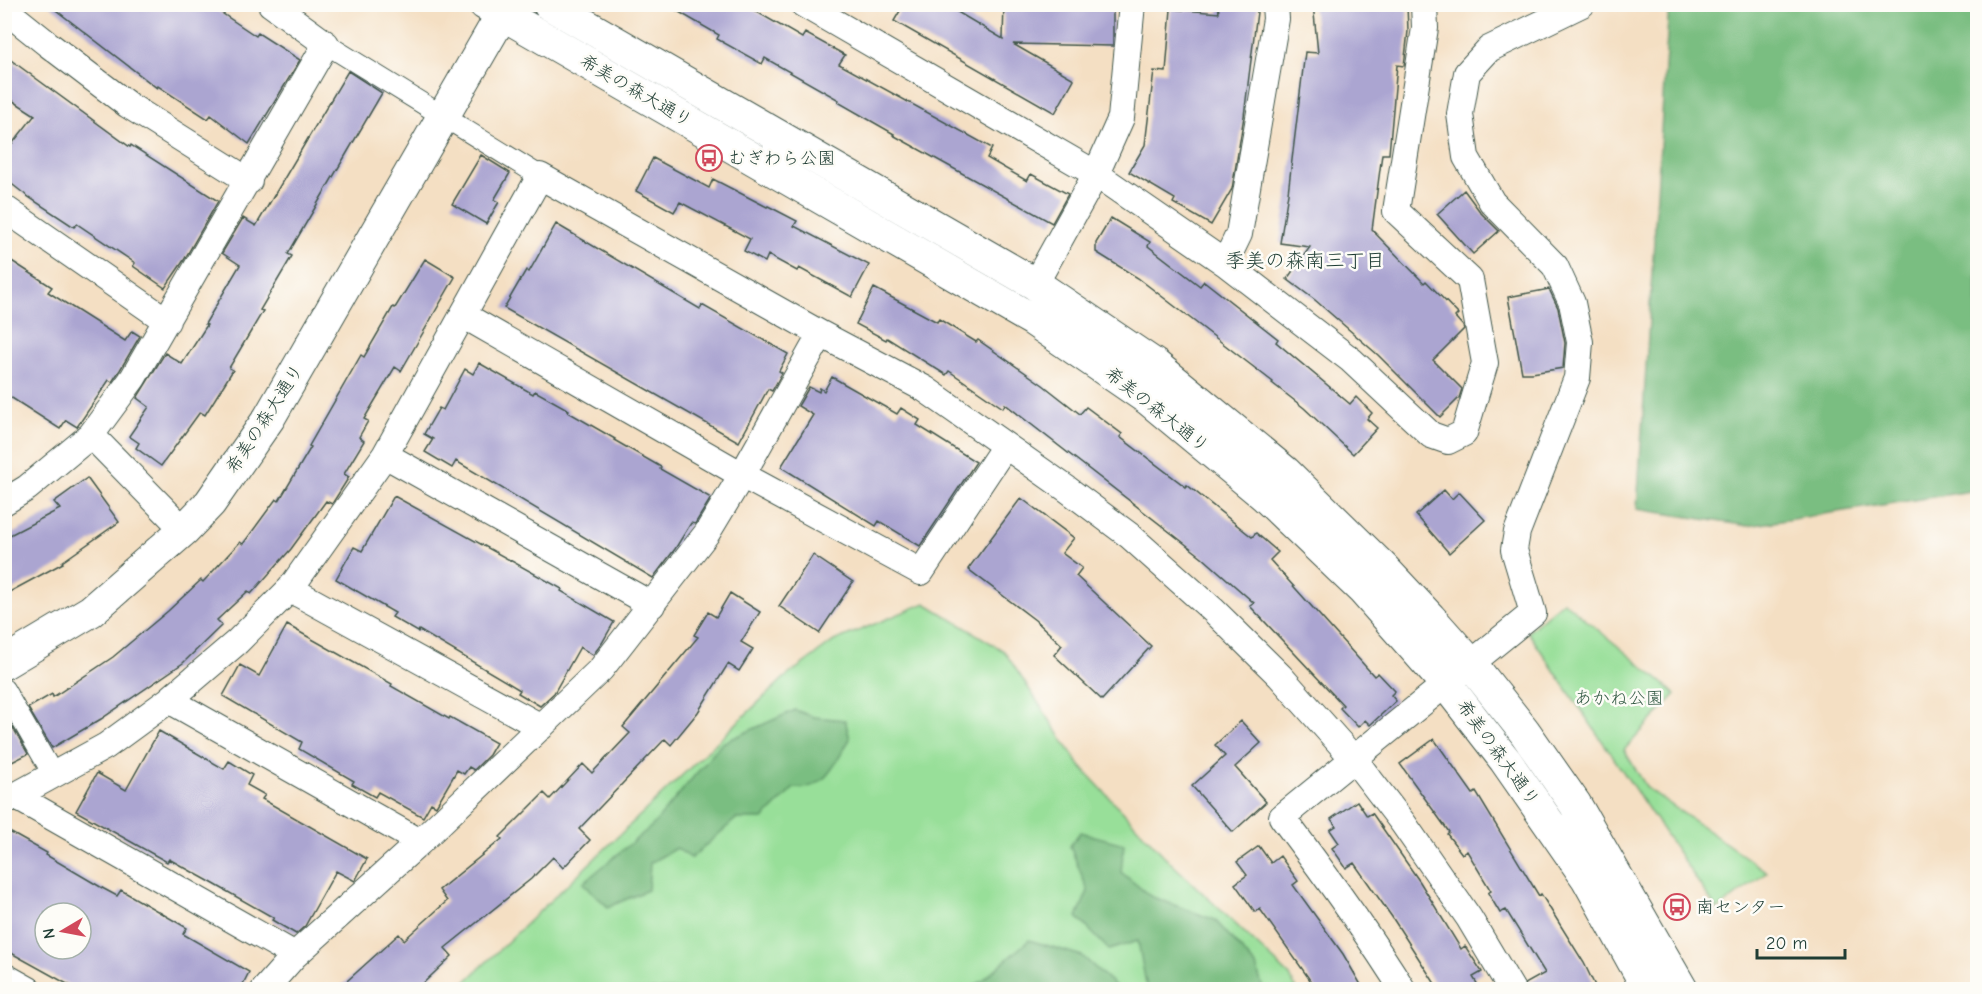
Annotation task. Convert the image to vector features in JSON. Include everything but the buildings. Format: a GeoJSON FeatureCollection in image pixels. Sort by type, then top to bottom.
{"type":"FeatureCollection","features":[{"type":"Feature","properties":{"kind":"street"},"geometry":{"type":"LineString","coordinates":[[271,4],[326,44],[540,176],[821,334],[925,389],[1130,536],[1214,611],[1280,676],[1353,759],[1403,823],[1469,918],[1512,990]]}},
{"type":"Feature","properties":{"kind":"street","name":"希美の森大通り"},"geometry":{"type":"LineString","coordinates":[[549,4],[1035,284],[1155,365],[1285,472],[1383,568],[1471,664],[1524,731],[1575,804],[1682,990]]}},
{"type":"Feature","properties":{"kind":"street"},"geometry":{"type":"LineString","coordinates":[[803,4],[1096,174],[1225,263],[1351,360],[1431,435],[1448,441],[1464,433],[1485,363],[1470,280],[1396,211],[1425,28],[1424,4]]}},
{"type":"Feature","properties":{"kind":"street"},"geometry":{"type":"LineString","coordinates":[[1035,284],[1096,174],[1121,118],[1132,4]]}},
{"type":"Feature","properties":{"kind":"street"},"geometry":{"type":"LineString","coordinates":[[1225,263],[1239,234],[1276,19],[1275,4]]}},
{"type":"Feature","properties":{"kind":"street"},"geometry":{"type":"LineString","coordinates":[[1403,990],[1327,877],[1282,818],[1533,614],[1514,550],[1516,532],[1577,378],[1580,342],[1572,303],[1555,266],[1492,201],[1466,157],[1460,114],[1467,73],[1489,49],[1582,4]]}},
{"type":"Feature","properties":{"kind":"street","name":"希美の森大通り"},"geometry":{"type":"LineString","coordinates":[[4,663],[91,611],[184,530],[210,503],[269,418],[443,115],[498,8],[1033,320],[1148,399],[1265,496],[1364,590],[1446,684],[1505,760],[1587,878],[1649,990]]}},
{"type":"Feature","properties":{"kind":"street"},"geometry":{"type":"LineString","coordinates":[[4,9],[128,105],[249,181]]}},
{"type":"Feature","properties":{"kind":"street"},"geometry":{"type":"LineString","coordinates":[[4,502],[27,488],[91,435],[134,378],[326,44]]}},
{"type":"Feature","properties":{"kind":"street"},"geometry":{"type":"LineString","coordinates":[[10,799],[106,746],[169,700],[237,642],[290,589],[384,455],[540,176]]}},
{"type":"Feature","properties":{"kind":"street"},"geometry":{"type":"LineString","coordinates":[[4,208],[167,321]]}},
{"type":"Feature","properties":{"kind":"street"},"geometry":{"type":"LineString","coordinates":[[463,315],[742,475],[921,572],[1005,446]]}},
{"type":"Feature","properties":{"kind":"street"},"geometry":{"type":"LineString","coordinates":[[264,990],[296,955],[420,842],[601,669],[707,533],[821,334]]}},
{"type":"Feature","properties":{"kind":"street"},"geometry":{"type":"LineString","coordinates":[[91,435],[184,530]]}},
{"type":"Feature","properties":{"kind":"street"},"geometry":{"type":"LineString","coordinates":[[384,455],[652,605]]}},
{"type":"Feature","properties":{"kind":"street"},"geometry":{"type":"LineString","coordinates":[[290,589],[541,727]]}},
{"type":"Feature","properties":{"kind":"street"},"geometry":{"type":"LineString","coordinates":[[4,689],[54,776]]}},
{"type":"Feature","properties":{"kind":"street"},"geometry":{"type":"LineString","coordinates":[[169,700],[420,842]]}},
{"type":"Feature","properties":{"kind":"street"},"geometry":{"type":"LineString","coordinates":[[10,799],[296,955]]}},
{"type":"Feature","properties":{"kind":"street"},"geometry":{"type":"LineString","coordinates":[[4,976],[29,990]]}},
{"type":"Feature","properties":{"kind":"green space"},"geometry":{"type":"Polygon","coordinates":[[[1669,4],[1977,5],[1977,490],[1748,526],[1637,509],[1669,4]]]}},
{"type":"Feature","properties":{"kind":"green space","name":"あかね公園"},"geometry":{"type":"Polygon","coordinates":[[[1563,601],[1676,694],[1624,750],[1647,788],[1767,872],[1717,910],[1528,632],[1563,601]]]}},
{"type":"Feature","properties":{"kind":"green space"},"geometry":{"type":"Polygon","coordinates":[[[925,603],[1004,651],[1080,766],[1168,860],[1290,976],[1296,989],[457,990],[784,678],[834,641],[925,603]]]}},
{"type":"Feature","properties":{"kind":"green space"},"geometry":{"type":"Polygon","coordinates":[[[795,710],[814,717],[845,720],[850,739],[834,766],[822,780],[805,788],[794,788],[763,819],[736,819],[691,858],[676,848],[650,863],[648,890],[608,907],[583,883],[653,825],[722,743],[795,710]]]}},
{"type":"Feature","properties":{"kind":"green space"},"geometry":{"type":"Polygon","coordinates":[[[1080,832],[1124,844],[1121,872],[1150,896],[1215,920],[1256,966],[1263,989],[1147,989],[1138,941],[1109,950],[1077,917],[1088,891],[1070,846],[1080,832]]]}},
{"type":"Feature","properties":{"kind":"green space"},"geometry":{"type":"Polygon","coordinates":[[[1029,940],[1082,956],[1119,989],[970,989],[1029,940]]]}},
{"type":"Feature","properties":{"kind":"place","name":"むぎわら公園"},"geometry":{"type":"Point","coordinates":[709,158]}},
{"type":"Feature","properties":{"kind":"place","name":"南センター"},"geometry":{"type":"Point","coordinates":[1677,907]}},
{"type":"Feature","properties":{"kind":"district","name":"季美の森南三丁目"},"geometry":{"type":"Point","coordinates":[1305,260]}}]}
